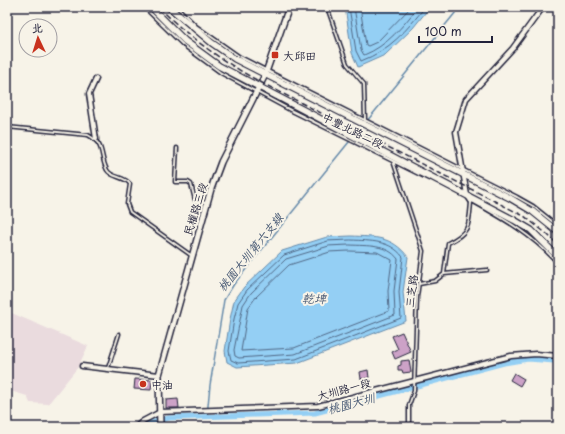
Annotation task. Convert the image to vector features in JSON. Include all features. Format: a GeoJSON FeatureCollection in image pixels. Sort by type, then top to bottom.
{"type":"FeatureCollection","features":[{"type":"Feature","properties":{"kind":"main road","name":"中豐北路二段"},"geometry":{"type":"LineString","coordinates":[[151,7],[174,30],[200,52],[219,66],[256,89],[467,195],[531,230],[558,257]]}},
{"type":"Feature","properties":{"kind":"main road","name":"中豐北路二段"},"geometry":{"type":"LineString","coordinates":[[169,7],[212,43],[265,73],[464,172],[532,211],[558,232]]}},
{"type":"Feature","properties":{"kind":"street","name":"民權路三段"},"geometry":{"type":"LineString","coordinates":[[160,427],[159,375],[207,203],[221,162],[265,73],[289,7]]}},
{"type":"Feature","properties":{"kind":"street"},"geometry":{"type":"LineString","coordinates":[[471,201],[467,195],[456,132],[466,99],[513,48],[543,7]]}},
{"type":"Feature","properties":{"kind":"street"},"geometry":{"type":"LineString","coordinates":[[96,80],[89,94],[96,139]]}},
{"type":"Feature","properties":{"kind":"street","name":"大圳路一段"},"geometry":{"type":"LineString","coordinates":[[136,427],[143,421],[160,412],[318,406],[511,356],[536,354],[558,356]]}},
{"type":"Feature","properties":{"kind":"street"},"geometry":{"type":"LineString","coordinates":[[82,366],[159,375]]}},
{"type":"Feature","properties":{"kind":"lane","name":"中豐北路二段"},"geometry":{"type":"LineString","coordinates":[[144,7],[178,40],[220,73],[256,89],[471,201],[525,232],[543,246],[558,262]]}},
{"type":"Feature","properties":{"kind":"lane","name":"中豐北路二段"},"geometry":{"type":"LineString","coordinates":[[176,7],[196,26],[265,73],[365,121],[532,206],[558,226]]}},
{"type":"Feature","properties":{"kind":"lane"},"geometry":{"type":"LineString","coordinates":[[327,7],[347,64],[364,84],[365,121]]}},
{"type":"Feature","properties":{"kind":"lane"},"geometry":{"type":"LineString","coordinates":[[7,127],[88,135],[96,139],[102,149],[107,170],[110,174],[127,180],[130,184],[127,204],[130,212],[192,256]]}},
{"type":"Feature","properties":{"kind":"lane"},"geometry":{"type":"LineString","coordinates":[[177,148],[175,182],[188,182],[191,184],[195,200],[207,203]]}},
{"type":"Feature","properties":{"kind":"lane","name":"三芝路"},"geometry":{"type":"LineString","coordinates":[[393,161],[423,251],[417,297],[413,382],[414,390],[409,405],[408,427]]}},
{"type":"Feature","properties":{"kind":"lane"},"geometry":{"type":"LineString","coordinates":[[444,274],[448,244],[462,236],[469,221],[471,201]]}},
{"type":"Feature","properties":{"kind":"lane"},"geometry":{"type":"LineString","coordinates":[[419,284],[435,281],[444,274],[487,270]]}},
{"type":"Feature","properties":{"kind":"lane"},"geometry":{"type":"LineString","coordinates":[[108,368],[119,334]]}},
{"type":"Feature","properties":{"kind":"shaded area"},"geometry":{"type":"Polygon","coordinates":[[[7,311],[88,346],[78,367],[48,404],[30,403],[27,396],[7,390],[7,311]]]}},
{"type":"Feature","properties":{"kind":"water"},"geometry":{"type":"Polygon","coordinates":[[[345,7],[430,7],[413,28],[385,55],[358,67],[352,53],[345,7]]]}},
{"type":"Feature","properties":{"kind":"water","name":"乾埤"},"geometry":{"type":"Polygon","coordinates":[[[327,237],[368,237],[389,241],[402,250],[408,257],[403,292],[406,321],[297,363],[237,367],[227,362],[225,351],[234,301],[244,287],[282,251],[327,237]]]}},
{"type":"Feature","properties":{"kind":"building"},"geometry":{"type":"Polygon","coordinates":[[[402,332],[411,352],[395,359],[392,352],[398,349],[392,336],[402,332]]]}},
{"type":"Feature","properties":{"kind":"building"},"geometry":{"type":"Polygon","coordinates":[[[409,360],[411,372],[403,373],[402,370],[398,370],[398,366],[401,365],[401,361],[409,360]]]}},
{"type":"Feature","properties":{"kind":"building"},"geometry":{"type":"Polygon","coordinates":[[[368,370],[369,378],[361,379],[360,372],[368,370]]]}},
{"type":"Feature","properties":{"kind":"building"},"geometry":{"type":"Polygon","coordinates":[[[514,373],[524,379],[520,386],[510,380],[514,373]]]}},
{"type":"Feature","properties":{"kind":"building","name":"中油"},"geometry":{"type":"Polygon","coordinates":[[[135,379],[152,380],[151,390],[134,389],[135,379]]]}},
{"type":"Feature","properties":{"kind":"building"},"geometry":{"type":"Polygon","coordinates":[[[178,399],[179,408],[166,408],[166,400],[178,399]]]}},
{"type":"Feature","properties":{"kind":"waterway","name":"桃園大圳第六支線"},"geometry":{"type":"LineString","coordinates":[[367,121],[460,7]]}},
{"type":"Feature","properties":{"kind":"waterway","name":"桃園大圳第六支線"},"geometry":{"type":"LineString","coordinates":[[357,133],[361,128]]}},
{"type":"Feature","properties":{"kind":"waterway","name":"桃園大圳第六支線"},"geometry":{"type":"LineString","coordinates":[[207,416],[210,385],[224,300],[234,284],[349,142]]}},
{"type":"Feature","properties":{"kind":"waterway","name":"桃園大圳"},"geometry":{"type":"LineString","coordinates":[[144,427],[151,423],[169,418],[315,413],[504,363],[528,359],[554,361]]}},
{"type":"Feature","properties":{"kind":"railway"},"geometry":{"type":"LineString","coordinates":[[159,7],[183,30],[208,50],[236,68],[264,84],[524,216],[547,234],[558,245]]}},
{"type":"Feature","properties":{"kind":"place","name":"大邱田"},"geometry":{"type":"Point","coordinates":[275,55]}},
{"type":"Feature","properties":{"kind":"place","name":"中油"},"geometry":{"type":"Point","coordinates":[143,384]}}]}
